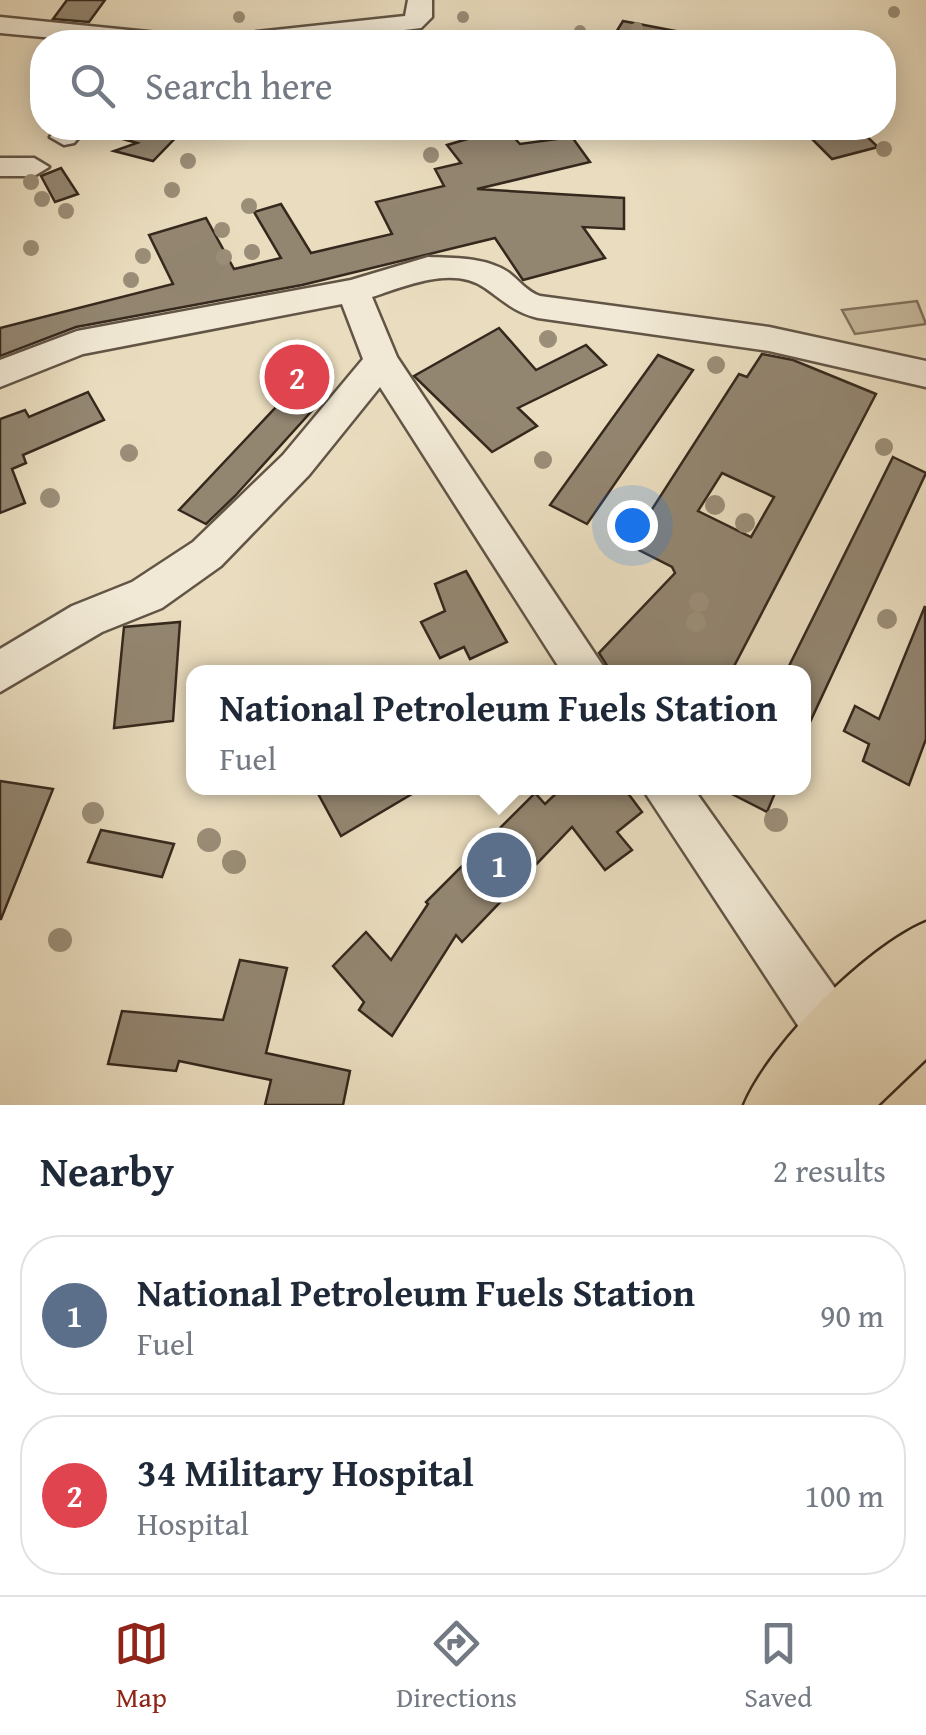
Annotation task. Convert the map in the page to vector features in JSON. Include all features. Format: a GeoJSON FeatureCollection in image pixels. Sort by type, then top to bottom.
{"type":"FeatureCollection","features":[{"type":"Feature","properties":{"kind":"main road"},"geometry":{"type":"LineString","coordinates":[[855,1078],[926,954]]}},
{"type":"Feature","properties":{"kind":"main road"},"geometry":{"type":"LineString","coordinates":[[779,1105],[855,1078],[926,1015]]}},
{"type":"Feature","properties":{"kind":"street"},"geometry":{"type":"LineString","coordinates":[[348,30],[412,23],[420,16],[420,0]]}},
{"type":"Feature","properties":{"kind":"street"},"geometry":{"type":"LineString","coordinates":[[0,25],[39,30]]}},
{"type":"Feature","properties":{"kind":"street"},"geometry":{"type":"LineString","coordinates":[[0,166],[34,167]]}},
{"type":"Feature","properties":{"kind":"street"},"geometry":{"type":"LineString","coordinates":[[2,373],[77,343],[353,291],[428,268],[451,267],[495,279],[517,300],[538,307],[770,339],[926,374]]}},
{"type":"Feature","properties":{"kind":"street"},"geometry":{"type":"LineString","coordinates":[[353,291],[381,360],[581,665]]}},
{"type":"Feature","properties":{"kind":"street"},"geometry":{"type":"LineString","coordinates":[[0,672],[86,619],[147,595],[207,554],[296,465],[381,360]]}},
{"type":"Feature","properties":{"kind":"street"},"geometry":{"type":"LineString","coordinates":[[670,795],[855,1078]]}},
{"type":"Feature","properties":{"kind":"shaded area"},"geometry":{"type":"Polygon","coordinates":[[[917,301],[926,324],[855,334],[842,310],[917,301]]]}},
{"type":"Feature","properties":{"kind":"building"},"geometry":{"type":"Polygon","coordinates":[[[67,0],[105,0],[89,22],[53,19],[67,0]]]}},
{"type":"Feature","properties":{"kind":"building"},"geometry":{"type":"Polygon","coordinates":[[[623,21],[670,30],[617,30],[623,21]]]}},
{"type":"Feature","properties":{"kind":"building"},"geometry":{"type":"Polygon","coordinates":[[[126,140],[173,140],[153,161],[114,151],[137,143],[126,140]]]}},
{"type":"Feature","properties":{"kind":"building"},"geometry":{"type":"Polygon","coordinates":[[[464,140],[516,140],[520,144],[574,140],[590,162],[477,189],[624,198],[624,229],[583,227],[605,258],[523,280],[495,238],[302,285],[76,327],[0,356],[0,328],[173,284],[149,235],[206,218],[234,269],[281,258],[254,212],[281,204],[311,253],[392,234],[376,202],[444,186],[435,169],[461,163],[447,145],[464,140]]]}},
{"type":"Feature","properties":{"kind":"building"},"geometry":{"type":"Polygon","coordinates":[[[813,140],[871,140],[878,147],[832,159],[813,140]]]}},
{"type":"Feature","properties":{"kind":"building"},"geometry":{"type":"Polygon","coordinates":[[[61,168],[78,194],[55,202],[41,176],[61,168]]]}},
{"type":"Feature","properties":{"kind":"building"},"geometry":{"type":"Polygon","coordinates":[[[499,328],[536,370],[586,345],[606,365],[518,408],[537,426],[492,452],[414,376],[499,328]]]}},
{"type":"Feature","properties":{"kind":"building"},"geometry":{"type":"Polygon","coordinates":[[[762,354],[793,360],[876,394],[735,665],[607,665],[599,653],[675,573],[672,567],[629,545],[739,374],[747,377],[762,354]],[[722,473],[698,511],[751,537],[774,497],[722,473]]]}},
{"type":"Feature","properties":{"kind":"building"},"geometry":{"type":"Polygon","coordinates":[[[658,355],[693,370],[587,524],[550,505],[658,355]]]}},
{"type":"Feature","properties":{"kind":"building"},"geometry":{"type":"Polygon","coordinates":[[[292,390],[319,403],[235,496],[206,524],[179,510],[292,390]]]}},
{"type":"Feature","properties":{"kind":"building"},"geometry":{"type":"Polygon","coordinates":[[[88,392],[104,420],[23,455],[26,463],[12,469],[25,503],[0,513],[0,419],[25,410],[29,417],[88,392]]]}},
{"type":"Feature","properties":{"kind":"building"},"geometry":{"type":"Polygon","coordinates":[[[893,457],[926,473],[811,720],[811,665],[789,665],[893,457]]]}},
{"type":"Feature","properties":{"kind":"building"},"geometry":{"type":"Polygon","coordinates":[[[466,571],[507,642],[470,659],[464,647],[440,658],[421,622],[445,611],[435,584],[466,571]]]}},
{"type":"Feature","properties":{"kind":"building"},"geometry":{"type":"Polygon","coordinates":[[[925,606],[926,739],[909,785],[863,761],[869,744],[844,731],[855,706],[879,719],[925,606]]]}},
{"type":"Feature","properties":{"kind":"building"},"geometry":{"type":"Polygon","coordinates":[[[180,622],[173,721],[114,728],[124,627],[180,622]]]}},
{"type":"Feature","properties":{"kind":"building"},"geometry":{"type":"Polygon","coordinates":[[[0,781],[53,789],[1,919],[0,919],[0,781]]]}},
{"type":"Feature","properties":{"kind":"building"},"geometry":{"type":"Polygon","coordinates":[[[319,795],[410,795],[341,836],[319,795]]]}},
{"type":"Feature","properties":{"kind":"building"},"geometry":{"type":"Polygon","coordinates":[[[533,795],[545,804],[555,795],[629,795],[642,812],[617,832],[632,850],[605,870],[572,827],[462,942],[456,935],[392,1036],[359,1010],[364,1002],[333,966],[366,932],[391,960],[426,902],[533,795]]]}},
{"type":"Feature","properties":{"kind":"building"},"geometry":{"type":"Polygon","coordinates":[[[734,795],[774,795],[767,812],[734,795]]]}},
{"type":"Feature","properties":{"kind":"building"},"geometry":{"type":"Polygon","coordinates":[[[101,830],[174,844],[162,877],[88,862],[101,830]]]}},
{"type":"Feature","properties":{"kind":"building"},"geometry":{"type":"Polygon","coordinates":[[[240,960],[287,968],[266,1053],[350,1071],[343,1105],[265,1105],[271,1080],[179,1061],[176,1071],[108,1064],[122,1011],[223,1020],[240,960]]]}},
{"type":"Feature","properties":{"kind":"place","name":"34 Military Hospital"},"geometry":{"type":"Point","coordinates":[297,377]}},
{"type":"Feature","properties":{"kind":"place","name":"National Petroleum Fuels Station"},"geometry":{"type":"Point","coordinates":[499,865]}}]}
